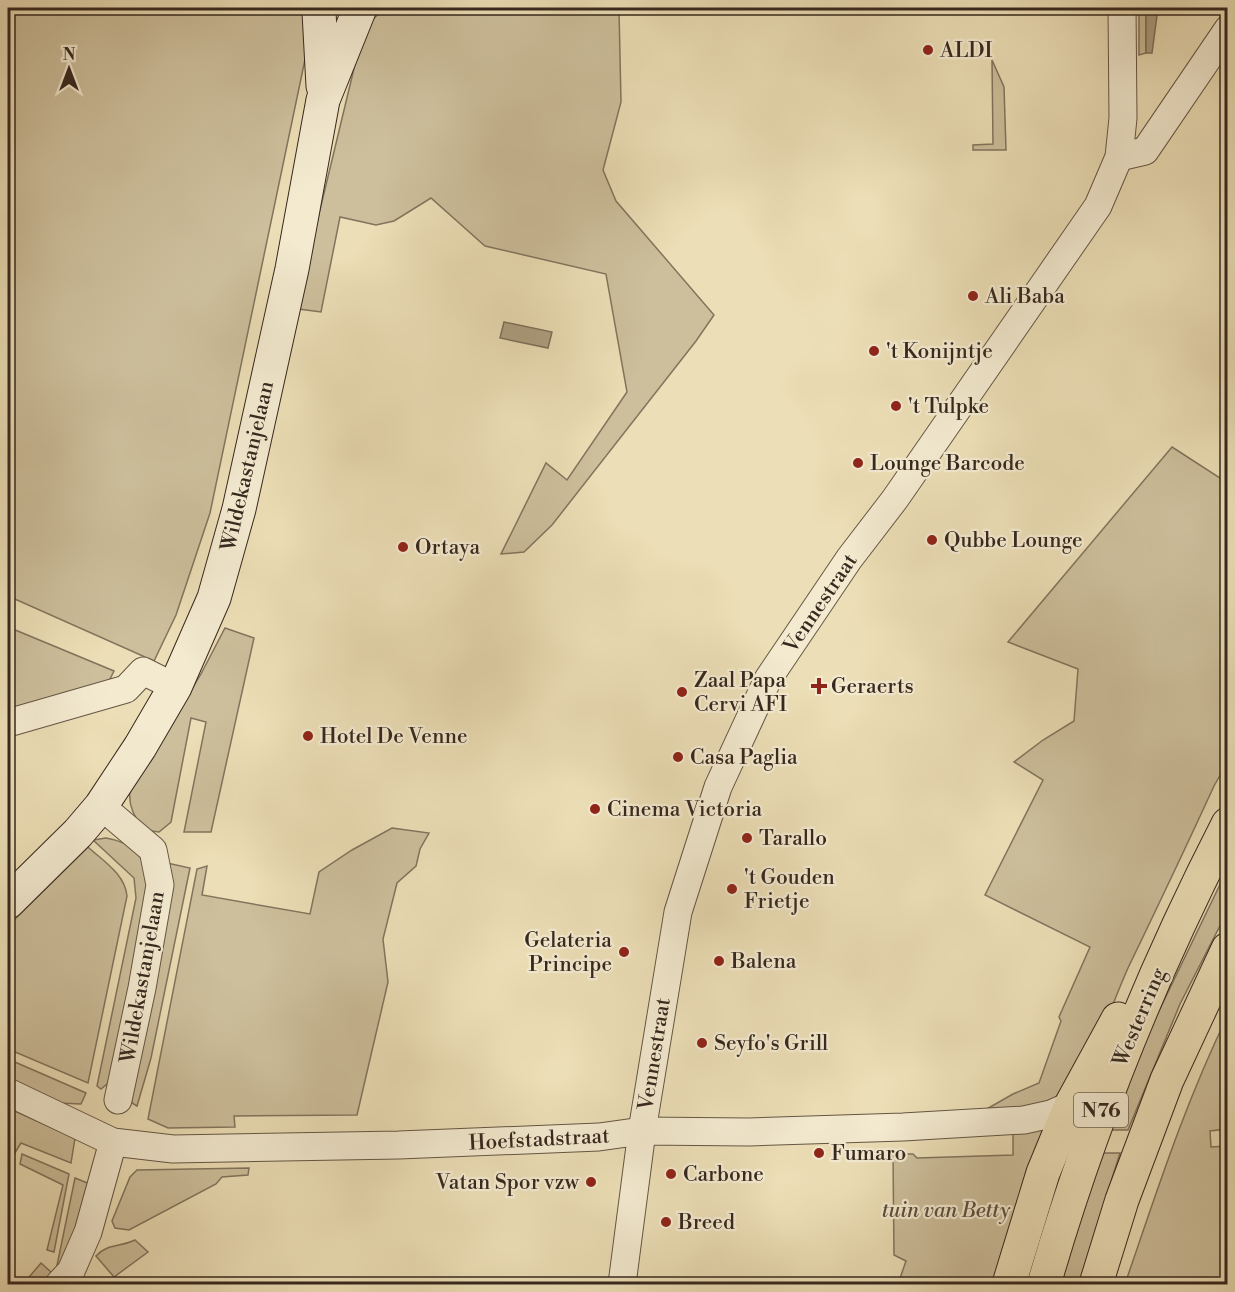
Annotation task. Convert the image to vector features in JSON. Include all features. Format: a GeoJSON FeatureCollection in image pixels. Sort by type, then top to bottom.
{"type":"FeatureCollection","features":[{"type":"Feature","properties":{"kind":"highway","name":"Westerring"},"geometry":{"type":"LineString","coordinates":[[1044,1284],[1094,1128],[1137,1019],[1171,941],[1227,824]]}},
{"type":"Feature","properties":{"kind":"highway"},"geometry":{"type":"LineString","coordinates":[[1009,1284],[1043,1173],[1071,1105],[1135,988],[1171,941]]}},
{"type":"Feature","properties":{"kind":"highway","name":"N76"},"geometry":{"type":"LineString","coordinates":[[1096,1284],[1122,1200],[1167,1080],[1227,949]]}},
{"type":"Feature","properties":{"kind":"street","name":"Wildekastanjelaan"},"geometry":{"type":"LineString","coordinates":[[317,8],[320,21],[323,100]]}},
{"type":"Feature","properties":{"kind":"street","name":"Wildekastanjelaan"},"geometry":{"type":"LineString","coordinates":[[8,902],[78,833],[101,806],[140,747],[175,687],[214,598],[239,509],[292,269],[323,100],[360,8]]}},
{"type":"Feature","properties":{"kind":"street","name":"Vennestraat"},"geometry":{"type":"LineString","coordinates":[[622,1284],[642,1131],[678,912],[718,787],[768,678],[849,559],[895,499],[1098,206],[1119,157],[1123,118],[1122,8]]}},
{"type":"Feature","properties":{"kind":"street"},"geometry":{"type":"LineString","coordinates":[[1119,157],[1145,151],[1227,29]]}},
{"type":"Feature","properties":{"kind":"street"},"geometry":{"type":"LineString","coordinates":[[8,723],[126,689],[143,671],[175,687]]}},
{"type":"Feature","properties":{"kind":"street","name":"Wildekastanjelaan"},"geometry":{"type":"LineString","coordinates":[[101,806],[153,850],[160,885],[142,988],[118,1100]]}},
{"type":"Feature","properties":{"kind":"street","name":"Hoefstadstraat"},"geometry":{"type":"LineString","coordinates":[[8,1092],[113,1142],[172,1149],[372,1146],[599,1137],[642,1131],[749,1132],[957,1124],[1024,1120],[1051,1114],[1071,1105]]}},
{"type":"Feature","properties":{"kind":"street"},"geometry":{"type":"LineString","coordinates":[[58,1284],[71,1271],[88,1232],[113,1142]]}},
{"type":"Feature","properties":{"kind":"green space"},"geometry":{"type":"Polygon","coordinates":[[[8,8],[300,8],[305,20],[307,50],[210,513],[176,615],[154,661],[8,596],[8,8]]]}},
{"type":"Feature","properties":{"kind":"green space"},"geometry":{"type":"Polygon","coordinates":[[[385,8],[478,8],[479,13],[619,10],[621,102],[603,170],[616,201],[714,315],[552,525],[524,552],[501,554],[546,463],[567,480],[627,392],[606,274],[485,246],[431,198],[394,221],[376,225],[340,217],[321,312],[299,309],[313,239],[357,56],[370,22],[385,8]]]}},
{"type":"Feature","properties":{"kind":"green space"},"geometry":{"type":"Polygon","coordinates":[[[1139,8],[1146,8],[1146,53],[1139,55],[1139,8]]]}},
{"type":"Feature","properties":{"kind":"green space"},"geometry":{"type":"Polygon","coordinates":[[[992,60],[1004,87],[1006,150],[973,150],[973,145],[993,144],[992,60]]]}},
{"type":"Feature","properties":{"kind":"green space"},"geometry":{"type":"Polygon","coordinates":[[[1172,447],[1226,482],[1227,480],[1227,763],[1128,968],[1088,1059],[1077,1076],[1065,1090],[1044,1105],[1019,1110],[985,1110],[1039,1083],[1061,1021],[1059,1017],[1090,947],[985,895],[1043,780],[1014,762],[1043,740],[1074,721],[1078,669],[1008,642],[1172,447]]]}},
{"type":"Feature","properties":{"kind":"green space"},"geometry":{"type":"Polygon","coordinates":[[[8,627],[114,671],[109,681],[8,710],[8,627]]]}},
{"type":"Feature","properties":{"kind":"green space"},"geometry":{"type":"Polygon","coordinates":[[[225,628],[254,638],[211,832],[184,832],[206,722],[191,718],[171,822],[159,832],[144,830],[131,807],[130,791],[201,674],[225,628]]]}},
{"type":"Feature","properties":{"kind":"green space"},"geometry":{"type":"Polygon","coordinates":[[[392,828],[429,833],[420,849],[416,866],[397,883],[383,939],[388,982],[357,1115],[234,1116],[235,1127],[168,1128],[148,1119],[197,869],[207,866],[202,895],[310,914],[319,872],[352,850],[392,828]]]}},
{"type":"Feature","properties":{"kind":"green space"},"geometry":{"type":"Polygon","coordinates":[[[106,838],[125,843],[137,852],[150,883],[113,1071],[107,1084],[101,1089],[97,1086],[136,898],[134,878],[93,840],[106,838]]]}},
{"type":"Feature","properties":{"kind":"green space"},"geometry":{"type":"Polygon","coordinates":[[[88,847],[118,875],[127,896],[88,1083],[8,1049],[8,926],[88,847]]]}},
{"type":"Feature","properties":{"kind":"green space"},"geometry":{"type":"Polygon","coordinates":[[[167,863],[190,868],[151,1058],[137,1106],[132,1103],[131,1097],[167,863]]]}},
{"type":"Feature","properties":{"kind":"green space"},"geometry":{"type":"Polygon","coordinates":[[[1227,870],[1227,912],[1180,1004],[1128,1130],[1106,1130],[1157,1015],[1227,870]]]}},
{"type":"Feature","properties":{"kind":"green space"},"geometry":{"type":"Polygon","coordinates":[[[1227,1017],[1227,1129],[1210,1131],[1211,1147],[1227,1146],[1227,1284],[1125,1284],[1184,1116],[1227,1017]]]}},
{"type":"Feature","properties":{"kind":"green space"},"geometry":{"type":"Polygon","coordinates":[[[8,1059],[86,1093],[81,1104],[58,1103],[8,1082],[8,1059]]]}},
{"type":"Feature","properties":{"kind":"green space"},"geometry":{"type":"Polygon","coordinates":[[[8,1108],[75,1138],[71,1163],[21,1143],[11,1159],[8,1158],[8,1108]]]}},
{"type":"Feature","properties":{"kind":"green space","name":"tuin van Betty"},"geometry":{"type":"Polygon","coordinates":[[[1054,1122],[997,1284],[898,1284],[906,1261],[894,1255],[893,1154],[913,1154],[917,1158],[1013,1155],[1013,1131],[1054,1122]]]}},
{"type":"Feature","properties":{"kind":"green space"},"geometry":{"type":"Polygon","coordinates":[[[1098,1153],[1120,1153],[1079,1284],[1059,1284],[1098,1153]]]}},
{"type":"Feature","properties":{"kind":"green space"},"geometry":{"type":"Polygon","coordinates":[[[22,1154],[69,1174],[54,1252],[47,1250],[63,1185],[20,1164],[22,1154]]]}},
{"type":"Feature","properties":{"kind":"green space"},"geometry":{"type":"Polygon","coordinates":[[[249,1168],[248,1175],[222,1177],[216,1184],[129,1230],[115,1228],[112,1221],[130,1177],[137,1170],[249,1168]]]}},
{"type":"Feature","properties":{"kind":"green space"},"geometry":{"type":"Polygon","coordinates":[[[75,1178],[90,1184],[86,1207],[55,1275],[75,1178]]]}},
{"type":"Feature","properties":{"kind":"green space"},"geometry":{"type":"Polygon","coordinates":[[[135,1240],[148,1252],[114,1277],[96,1256],[104,1249],[135,1240]]]}},
{"type":"Feature","properties":{"kind":"green space"},"geometry":{"type":"Polygon","coordinates":[[[41,1263],[51,1272],[47,1284],[25,1284],[24,1283],[41,1263]]]}},
{"type":"Feature","properties":{"kind":"shaded area"},"geometry":{"type":"Polygon","coordinates":[[[1146,8],[1158,8],[1152,53],[1146,53],[1146,8]]]}},
{"type":"Feature","properties":{"kind":"shaded area"},"geometry":{"type":"Polygon","coordinates":[[[504,322],[552,332],[548,348],[500,338],[504,322]]]}},
{"type":"Feature","properties":{"kind":"place","name":"ALDI"},"geometry":{"type":"Point","coordinates":[928,50]}},
{"type":"Feature","properties":{"kind":"place","name":"Ali Baba"},"geometry":{"type":"Point","coordinates":[973,296]}},
{"type":"Feature","properties":{"kind":"place","name":"'t Konijntje"},"geometry":{"type":"Point","coordinates":[874,351]}},
{"type":"Feature","properties":{"kind":"place","name":"'t Tulpke"},"geometry":{"type":"Point","coordinates":[896,406]}},
{"type":"Feature","properties":{"kind":"place","name":"Lounge Barcode"},"geometry":{"type":"Point","coordinates":[858,463]}},
{"type":"Feature","properties":{"kind":"place","name":"Qubbe Lounge"},"geometry":{"type":"Point","coordinates":[932,540]}},
{"type":"Feature","properties":{"kind":"place","name":"Ortaya"},"geometry":{"type":"Point","coordinates":[403,547]}},
{"type":"Feature","properties":{"kind":"place","name":"Geraerts"},"geometry":{"type":"Point","coordinates":[819,686]}},
{"type":"Feature","properties":{"kind":"place","name":"Zaal Papa Cervi AFI"},"geometry":{"type":"Point","coordinates":[682,692]}},
{"type":"Feature","properties":{"kind":"place","name":"Hotel De Venne"},"geometry":{"type":"Point","coordinates":[308,736]}},
{"type":"Feature","properties":{"kind":"place","name":"Casa Paglia"},"geometry":{"type":"Point","coordinates":[678,757]}},
{"type":"Feature","properties":{"kind":"place","name":"Cinema Victoria"},"geometry":{"type":"Point","coordinates":[595,809]}},
{"type":"Feature","properties":{"kind":"place","name":"Tarallo"},"geometry":{"type":"Point","coordinates":[747,838]}},
{"type":"Feature","properties":{"kind":"place","name":"'t Gouden Frietje"},"geometry":{"type":"Point","coordinates":[732,889]}},
{"type":"Feature","properties":{"kind":"place","name":"Gelateria Principe"},"geometry":{"type":"Point","coordinates":[624,952]}},
{"type":"Feature","properties":{"kind":"place","name":"Balena"},"geometry":{"type":"Point","coordinates":[719,961]}},
{"type":"Feature","properties":{"kind":"place","name":"Seyfo's Grill"},"geometry":{"type":"Point","coordinates":[702,1043]}},
{"type":"Feature","properties":{"kind":"place","name":"Fumaro"},"geometry":{"type":"Point","coordinates":[819,1153]}},
{"type":"Feature","properties":{"kind":"place","name":"Carbone"},"geometry":{"type":"Point","coordinates":[671,1174]}},
{"type":"Feature","properties":{"kind":"place","name":"Vatan Spor vzw"},"geometry":{"type":"Point","coordinates":[591,1182]}},
{"type":"Feature","properties":{"kind":"place","name":"Breed"},"geometry":{"type":"Point","coordinates":[666,1222]}}]}
